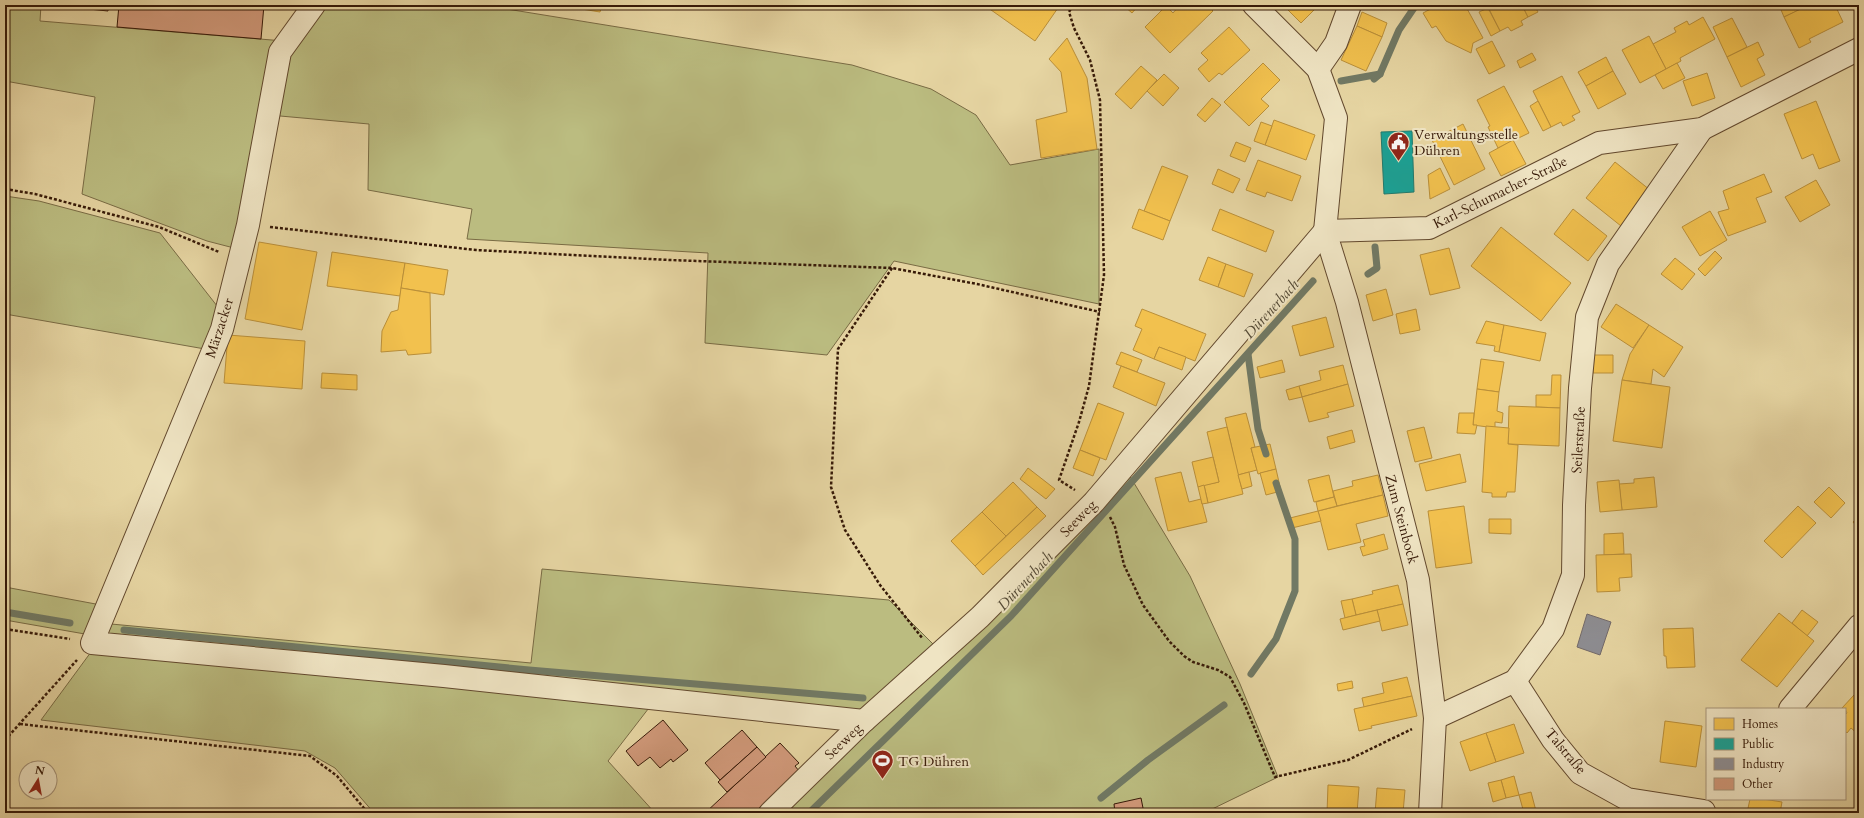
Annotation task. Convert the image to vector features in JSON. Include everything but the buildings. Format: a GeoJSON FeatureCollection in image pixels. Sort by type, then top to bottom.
{"type":"FeatureCollection","features":[{"type":"Feature","properties":{"kind":"street","name":"Märzacker"},"geometry":{"type":"LineString","coordinates":[[92,643],[222,329],[248,225],[280,52],[314,5]]}},
{"type":"Feature","properties":{"kind":"street"},"geometry":{"type":"LineString","coordinates":[[1254,5],[1318,69],[1336,118],[1326,231]]}},
{"type":"Feature","properties":{"kind":"street"},"geometry":{"type":"LineString","coordinates":[[1318,69],[1336,43],[1350,5]]}},
{"type":"Feature","properties":{"kind":"street","name":"Karl-Schumacher-Straße"},"geometry":{"type":"LineString","coordinates":[[1326,231],[1429,228],[1599,143],[1702,129],[1859,48]]}},
{"type":"Feature","properties":{"kind":"street","name":"Seilerstraße"},"geometry":{"type":"LineString","coordinates":[[1434,718],[1515,681],[1553,629],[1573,575],[1575,481],[1580,388],[1587,317],[1608,264],[1702,129]]}},
{"type":"Feature","properties":{"kind":"street","name":"Seeweg"},"geometry":{"type":"LineString","coordinates":[[770,813],[864,721],[980,617],[1094,502],[1326,231]]}},
{"type":"Feature","properties":{"kind":"street","name":"Zum Steinbock"},"geometry":{"type":"LineString","coordinates":[[1326,231],[1347,302],[1418,580],[1434,718],[1430,813]]}},
{"type":"Feature","properties":{"kind":"street"},"geometry":{"type":"LineString","coordinates":[[1791,708],[1859,626]]}},
{"type":"Feature","properties":{"kind":"street"},"geometry":{"type":"LineString","coordinates":[[92,643],[436,675],[864,721]]}},
{"type":"Feature","properties":{"kind":"street","name":"Talstraße"},"geometry":{"type":"LineString","coordinates":[[1515,681],[1553,740],[1580,774],[1627,799],[1707,808]]}},
{"type":"Feature","properties":{"kind":"path"},"geometry":{"type":"LineString","coordinates":[[1074,5],[1069,12],[1074,28],[1090,60],[1100,100],[1104,275],[1089,386],[1079,422],[1059,480],[1094,502]]}},
{"type":"Feature","properties":{"kind":"path"},"geometry":{"type":"LineString","coordinates":[[5,189],[35,194],[159,227],[239,260]]}},
{"type":"Feature","properties":{"kind":"path"},"geometry":{"type":"LineString","coordinates":[[248,225],[476,250],[670,260],[892,268],[977,284],[1100,312]]}},
{"type":"Feature","properties":{"kind":"path"},"geometry":{"type":"LineString","coordinates":[[892,268],[838,349],[831,488],[845,530],[880,585],[937,657]]}},
{"type":"Feature","properties":{"kind":"path"},"geometry":{"type":"LineString","coordinates":[[1112,518],[1116,527],[1124,565],[1144,605],[1169,641],[1184,656],[1193,662],[1218,670],[1230,677],[1244,702],[1275,777],[1348,760],[1434,718]]}},
{"type":"Feature","properties":{"kind":"path"},"geometry":{"type":"LineString","coordinates":[[5,629],[92,643]]}},
{"type":"Feature","properties":{"kind":"path"},"geometry":{"type":"LineString","coordinates":[[5,740],[92,643]]}},
{"type":"Feature","properties":{"kind":"path"},"geometry":{"type":"LineString","coordinates":[[20,724],[310,756],[337,776],[368,813]]}},
{"type":"Feature","properties":{"kind":"green space"},"geometry":{"type":"Polygon","coordinates":[[[5,5],[41,5],[40,21],[284,41],[309,5],[482,5],[852,65],[931,89],[976,115],[1010,165],[1099,149],[1099,304],[894,261],[827,355],[705,343],[708,253],[467,239],[472,209],[368,190],[369,124],[258,114],[234,248],[207,241],[82,194],[95,97],[5,81],[5,5]]]}},
{"type":"Feature","properties":{"kind":"green space"},"geometry":{"type":"Polygon","coordinates":[[[5,196],[39,201],[160,233],[221,311],[205,349],[5,314],[5,196]]]}},
{"type":"Feature","properties":{"kind":"green space"},"geometry":{"type":"Polygon","coordinates":[[[1128,473],[1190,576],[1240,684],[1278,777],[1204,813],[780,813],[868,730],[662,691],[608,761],[655,813],[374,813],[335,768],[305,751],[41,720],[102,637],[5,620],[5,587],[117,608],[111,624],[531,663],[542,569],[889,600],[933,644],[1128,473]]]}},
{"type":"Feature","properties":{"kind":"waterway","name":"Dürenerbach"},"geometry":{"type":"LineString","coordinates":[[1374,79],[1380,74],[1399,30],[1416,5]]}},
{"type":"Feature","properties":{"kind":"waterway"},"geometry":{"type":"LineString","coordinates":[[1341,81],[1380,74]]}},
{"type":"Feature","properties":{"kind":"waterway","name":"Dürenerbach"},"geometry":{"type":"LineString","coordinates":[[1368,274],[1377,268],[1375,247]]}},
{"type":"Feature","properties":{"kind":"waterway","name":"Dürenerbach"},"geometry":{"type":"LineString","coordinates":[[809,813],[1011,616],[1313,281]]}},
{"type":"Feature","properties":{"kind":"waterway","name":"Dürenerbach"},"geometry":{"type":"LineString","coordinates":[[1248,354],[1258,429],[1266,454]]}},
{"type":"Feature","properties":{"kind":"waterway","name":"Dürenerbach"},"geometry":{"type":"LineString","coordinates":[[1251,674],[1276,639],[1295,591],[1295,539],[1276,483]]}},
{"type":"Feature","properties":{"kind":"waterway"},"geometry":{"type":"LineString","coordinates":[[5,612],[70,623]]}},
{"type":"Feature","properties":{"kind":"waterway"},"geometry":{"type":"LineString","coordinates":[[124,630],[529,670],[863,698]]}},
{"type":"Feature","properties":{"kind":"waterway","name":"Dürenerbach"},"geometry":{"type":"LineString","coordinates":[[1101,798],[1148,760],[1224,705]]}},
{"type":"Feature","properties":{"kind":"place","name":"Verwaltungsstelle Dühren"},"geometry":{"type":"Point","coordinates":[1398,162]}},
{"type":"Feature","properties":{"kind":"place","name":"TG Dühren"},"geometry":{"type":"Point","coordinates":[883,780]}}]}
